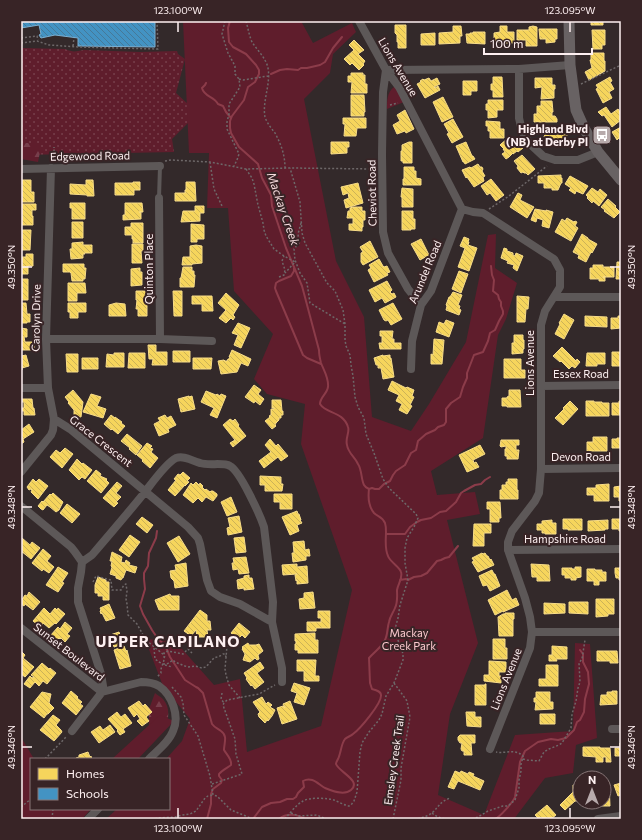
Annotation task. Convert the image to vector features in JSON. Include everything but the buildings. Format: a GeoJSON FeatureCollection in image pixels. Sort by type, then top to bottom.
{"type":"FeatureCollection","features":[{"type":"Feature","properties":{"kind":"street","name":"Lions Avenue"},"geometry":{"type":"LineString","coordinates":[[359,21],[386,70],[399,87],[462,209],[483,213],[554,259],[560,270],[560,287],[545,311],[541,325],[541,468],[539,493],[535,501],[512,531],[508,542],[508,550],[530,617],[532,632],[530,648],[490,749]]}},
{"type":"Feature","properties":{"kind":"street"},"geometry":{"type":"LineString","coordinates":[[569,21],[570,66],[576,110],[584,128],[598,152],[621,180]]}},
{"type":"Feature","properties":{"kind":"street"},"geometry":{"type":"LineString","coordinates":[[386,70],[520,69],[570,66]]}},
{"type":"Feature","properties":{"kind":"street"},"geometry":{"type":"LineString","coordinates":[[520,69],[519,118],[522,131],[529,143],[543,156],[555,160],[578,160],[598,152]]}},
{"type":"Feature","properties":{"kind":"street","name":"Cheviot Road"},"geometry":{"type":"LineString","coordinates":[[386,70],[383,92],[383,232],[388,253],[408,289],[421,305]]}},
{"type":"Feature","properties":{"kind":"street","name":"Edgewood Road"},"geometry":{"type":"LineString","coordinates":[[21,169],[53,164],[160,166]]}},
{"type":"Feature","properties":{"kind":"street","name":"Carolyn Drive"},"geometry":{"type":"LineString","coordinates":[[53,164],[46,339],[48,388],[54,419]]}},
{"type":"Feature","properties":{"kind":"street","name":"Quinton Place"},"geometry":{"type":"LineString","coordinates":[[159,198],[160,339]]}},
{"type":"Feature","properties":{"kind":"street","name":"Arundel Road"},"geometry":{"type":"LineString","coordinates":[[411,369],[412,341],[421,305],[431,291],[462,209]]}},
{"type":"Feature","properties":{"kind":"street"},"geometry":{"type":"LineString","coordinates":[[554,297],[621,297]]}},
{"type":"Feature","properties":{"kind":"street"},"geometry":{"type":"LineString","coordinates":[[46,339],[160,339],[212,341]]}},
{"type":"Feature","properties":{"kind":"street","name":"Essex Road"},"geometry":{"type":"LineString","coordinates":[[541,386],[621,385]]}},
{"type":"Feature","properties":{"kind":"street"},"geometry":{"type":"LineString","coordinates":[[21,388],[48,388]]}},
{"type":"Feature","properties":{"kind":"street","name":"Grace Crescent"},"geometry":{"type":"LineString","coordinates":[[21,472],[51,435],[54,430],[54,419]]}},
{"type":"Feature","properties":{"kind":"street","name":"Grace Crescent"},"geometry":{"type":"LineString","coordinates":[[54,419],[70,429],[188,527],[198,538],[202,550],[208,584],[211,591],[220,597],[240,604],[272,622]]}},
{"type":"Feature","properties":{"kind":"street"},"geometry":{"type":"LineString","coordinates":[[82,562],[92,555],[146,491],[160,472],[176,458],[186,458],[202,464],[228,465],[233,468],[240,477],[264,527],[273,602],[272,622],[282,668],[282,682]]}},
{"type":"Feature","properties":{"kind":"street","name":"Devon Road"},"geometry":{"type":"LineString","coordinates":[[541,468],[621,468]]}},
{"type":"Feature","properties":{"kind":"street"},"geometry":{"type":"LineString","coordinates":[[21,506],[71,547],[82,562],[78,588],[78,602],[101,674],[103,686],[102,692],[72,731]]}},
{"type":"Feature","properties":{"kind":"street","name":"Hampshire Road"},"geometry":{"type":"LineString","coordinates":[[508,550],[621,549]]}},
{"type":"Feature","properties":{"kind":"street","name":"Sunset Boulevard"},"geometry":{"type":"LineString","coordinates":[[21,628],[102,692],[141,682],[147,682],[158,686],[165,692],[172,702],[176,720],[174,730],[170,738],[150,758]]}},
{"type":"Feature","properties":{"kind":"street"},"geometry":{"type":"LineString","coordinates":[[532,632],[621,632]]}},
{"type":"Feature","properties":{"kind":"street"},"geometry":{"type":"LineString","coordinates":[[612,730],[621,729]]}},
{"type":"Feature","properties":{"kind":"street"},"geometry":{"type":"LineString","coordinates":[[88,819],[97,810]]}},
{"type":"Feature","properties":{"kind":"street"},"geometry":{"type":"LineString","coordinates":[[598,819],[621,816]]}},
{"type":"Feature","properties":{"kind":"lane"},"geometry":{"type":"LineString","coordinates":[[159,198],[160,166]]}},
{"type":"Feature","properties":{"kind":"path"},"geometry":{"type":"LineString","coordinates":[[21,43],[38,41],[49,44],[73,46],[158,49],[157,21]]}},
{"type":"Feature","properties":{"kind":"path"},"geometry":{"type":"LineString","coordinates":[[225,21],[222,34],[228,53],[235,66],[240,88],[229,104],[227,122],[227,129],[239,154],[234,166]]}},
{"type":"Feature","properties":{"kind":"path"},"geometry":{"type":"LineString","coordinates":[[246,21],[252,41],[268,68],[265,117],[279,140],[285,156],[285,168]]}},
{"type":"Feature","properties":{"kind":"path"},"geometry":{"type":"LineString","coordinates":[[21,38],[36,36],[38,41]]}},
{"type":"Feature","properties":{"kind":"path"},"geometry":{"type":"LineString","coordinates":[[73,46],[74,38]]}},
{"type":"Feature","properties":{"kind":"path"},"geometry":{"type":"LineString","coordinates":[[572,88],[621,65]]}},
{"type":"Feature","properties":{"kind":"path"},"geometry":{"type":"LineString","coordinates":[[239,79],[243,80],[268,76]]}},
{"type":"Feature","properties":{"kind":"path"},"geometry":{"type":"LineString","coordinates":[[383,107],[406,100]]}},
{"type":"Feature","properties":{"kind":"path"},"geometry":{"type":"LineString","coordinates":[[53,164],[54,147]]}},
{"type":"Feature","properties":{"kind":"path"},"geometry":{"type":"LineString","coordinates":[[102,152],[102,160]]}},
{"type":"Feature","properties":{"kind":"path"},"geometry":{"type":"LineString","coordinates":[[160,166],[162,162],[171,160],[210,162],[246,169],[382,169]]}},
{"type":"Feature","properties":{"kind":"path"},"geometry":{"type":"LineString","coordinates":[[483,213],[509,196],[555,160]]}},
{"type":"Feature","properties":{"kind":"path"},"geometry":{"type":"LineString","coordinates":[[210,162],[214,189],[222,206]]}},
{"type":"Feature","properties":{"kind":"path"},"geometry":{"type":"LineString","coordinates":[[286,818],[291,814],[293,809],[302,801],[307,799],[324,799],[349,806],[352,805],[354,801],[362,743],[382,714],[386,696],[394,683],[403,660],[402,650],[395,633],[395,629],[400,605],[408,580],[405,563],[407,538],[418,518],[410,507],[389,488],[383,479],[366,434],[364,418],[358,407],[350,355],[346,346],[343,310],[335,291],[322,275],[305,243],[302,233],[300,202],[290,168]]}},
{"type":"Feature","properties":{"kind":"path"},"geometry":{"type":"LineString","coordinates":[[246,169],[254,184],[266,236],[274,249],[295,262]]}},
{"type":"Feature","properties":{"kind":"path"},"geometry":{"type":"LineString","coordinates":[[302,221],[298,234],[299,243],[294,249],[294,258],[300,273],[307,283],[310,303],[345,324]]}},
{"type":"Feature","properties":{"kind":"path"},"geometry":{"type":"LineString","coordinates":[[284,256],[282,261],[284,273]]}},
{"type":"Feature","properties":{"kind":"path"},"geometry":{"type":"LineString","coordinates":[[279,277],[284,275],[284,273],[295,262]]}},
{"type":"Feature","properties":{"kind":"path"},"geometry":{"type":"LineString","coordinates":[[93,582],[96,576],[112,580],[112,590],[121,590],[124,584],[126,584],[128,615],[138,624],[146,640],[162,653],[164,658]]}},
{"type":"Feature","properties":{"kind":"path"},"geometry":{"type":"LineString","coordinates":[[490,749],[498,752],[516,752],[527,760],[538,761],[544,752],[562,743],[571,728],[572,714],[580,682],[579,663],[583,654],[585,640],[584,632]]}},
{"type":"Feature","properties":{"kind":"path"},"geometry":{"type":"LineString","coordinates":[[233,639],[227,646],[226,672],[229,685],[240,698]]}},
{"type":"Feature","properties":{"kind":"path"},"geometry":{"type":"LineString","coordinates":[[152,645],[155,659],[163,665],[172,667]]}},
{"type":"Feature","properties":{"kind":"path"},"geometry":{"type":"LineString","coordinates":[[157,678],[161,673],[160,669],[163,665],[165,657],[164,653],[168,650],[183,654],[188,650],[192,653]]}},
{"type":"Feature","properties":{"kind":"path"},"geometry":{"type":"LineString","coordinates":[[163,665],[166,665],[172,660],[184,666],[195,666],[202,668],[206,667],[214,658],[223,654],[225,654],[226,657]]}},
{"type":"Feature","properties":{"kind":"path"},"geometry":{"type":"LineString","coordinates":[[224,703],[227,700],[259,694],[282,682]]}},
{"type":"Feature","properties":{"kind":"path","name":"Emsley Creek Trail"},"geometry":{"type":"LineString","coordinates":[[393,819],[401,780],[401,768],[410,717],[407,701],[394,683]]}},
{"type":"Feature","properties":{"kind":"path"},"geometry":{"type":"LineString","coordinates":[[211,784],[242,774],[236,754],[235,739],[223,706],[224,703],[221,699],[222,693]]}},
{"type":"Feature","properties":{"kind":"path"},"geometry":{"type":"LineString","coordinates":[[184,715],[198,736],[210,776],[213,795]]}},
{"type":"Feature","properties":{"kind":"path"},"geometry":{"type":"LineString","coordinates":[[46,758],[72,731]]}},
{"type":"Feature","properties":{"kind":"path"},"geometry":{"type":"LineString","coordinates":[[472,819],[488,811],[503,806],[508,806],[515,800],[519,788],[523,758]]}},
{"type":"Feature","properties":{"kind":"path"},"geometry":{"type":"LineString","coordinates":[[155,819],[190,814],[196,811],[205,798],[213,795],[217,796],[231,810],[253,819]]}},
{"type":"Feature","properties":{"kind":"path"},"geometry":{"type":"LineString","coordinates":[[418,819],[432,813],[442,801],[450,798]]}},
{"type":"Feature","properties":{"kind":"path"},"geometry":{"type":"LineString","coordinates":[[21,807],[30,800]]}},
{"type":"Feature","properties":{"kind":"path"},"geometry":{"type":"LineString","coordinates":[[432,813],[441,818],[451,819]]}},
{"type":"Feature","properties":{"kind":"path"},"geometry":{"type":"LineString","coordinates":[[21,814],[22,819]]}},
{"type":"Feature","properties":{"kind":"path"},"geometry":{"type":"LineString","coordinates":[[291,814],[299,816],[317,815],[326,819]]}},
{"type":"Feature","properties":{"kind":"green space","name":"Mackay Creek Park"},"geometry":{"type":"Polygon","coordinates":[[[183,21],[301,21],[313,43],[352,23],[356,32],[333,54],[330,73],[304,99],[336,261],[364,317],[372,417],[411,431],[466,342],[488,235],[496,234],[495,268],[517,283],[506,319],[498,335],[483,438],[431,471],[437,495],[475,492],[480,514],[447,520],[478,643],[450,714],[438,795],[484,815],[515,735],[573,731],[575,643],[590,644],[597,738],[576,745],[572,773],[545,778],[514,819],[106,819],[116,810],[170,810],[170,758],[167,758],[182,741],[190,719],[163,686],[145,639],[175,641],[214,685],[240,679],[247,752],[321,726],[352,590],[301,444],[305,404],[267,394],[254,379],[273,334],[234,291],[228,208],[207,208],[209,153],[189,153],[183,21]]]}},
{"type":"Feature","properties":{"kind":"green space"},"geometry":{"type":"Polygon","coordinates":[[[21,48],[65,49],[71,51],[177,51],[178,54],[185,59],[176,93],[189,105],[190,121],[172,139],[174,152],[21,155],[21,48]]]}},
{"type":"Feature","properties":{"kind":"green space"},"geometry":{"type":"Polygon","coordinates":[[[394,87],[396,87],[404,102],[387,109],[387,100],[394,87]]]}},
{"type":"Feature","properties":{"kind":"green space"},"geometry":{"type":"Polygon","coordinates":[[[21,143],[33,143],[41,147],[38,162],[21,159],[21,143]]]}},
{"type":"Feature","properties":{"kind":"green space"},"geometry":{"type":"Polygon","coordinates":[[[155,693],[163,699],[167,705],[168,719],[166,726],[123,758],[149,730],[149,709],[155,693]]]}},
{"type":"Feature","properties":{"kind":"green space"},"geometry":{"type":"Polygon","coordinates":[[[160,715],[174,721],[139,758],[113,758],[160,715]]]}},
{"type":"Feature","properties":{"kind":"green space"},"geometry":{"type":"Polygon","coordinates":[[[21,737],[33,758],[30,758],[30,810],[90,810],[82,819],[21,819],[21,737]]]}},
{"type":"Feature","properties":{"kind":"waterway","name":"Mackay Creek"},"geometry":{"type":"LineString","coordinates":[[230,21],[228,28],[229,42],[233,47],[246,54],[259,70],[259,74],[255,82],[248,87],[244,100],[232,116],[230,121],[231,133],[239,147],[258,164],[262,178],[271,195],[272,206],[286,248],[302,286],[321,363],[328,381],[328,387],[321,399],[320,404],[326,410],[339,415],[346,422],[348,429],[348,448],[359,466],[365,487],[369,489],[369,502],[372,511],[383,519],[385,523],[388,556],[400,570],[401,574],[401,579],[397,590],[397,604],[389,620],[386,638],[384,643],[369,658],[370,683],[372,689],[380,693],[380,699],[365,722],[352,735],[345,739],[336,763],[338,767],[352,780],[354,787],[345,793],[338,792],[325,788],[309,779],[303,781],[304,787],[296,797],[293,799],[271,803],[262,807],[253,819]]}},
{"type":"Feature","properties":{"kind":"waterway"},"geometry":{"type":"LineString","coordinates":[[271,74],[280,70],[298,70],[301,68],[320,65],[325,62],[333,48],[342,37]]}},
{"type":"Feature","properties":{"kind":"waterway"},"geometry":{"type":"LineString","coordinates":[[206,83],[202,88],[203,91],[218,104],[223,106],[231,118]]}},
{"type":"Feature","properties":{"kind":"waterway"},"geometry":{"type":"LineString","coordinates":[[369,489],[379,489],[390,481],[396,471],[405,465],[411,453],[416,450],[418,441],[426,434],[444,425],[446,422],[446,409],[451,403],[460,397],[474,355],[483,352],[490,333],[495,330],[503,314],[498,295],[493,291],[494,280],[491,266]]}},
{"type":"Feature","properties":{"kind":"waterway","name":"Mackay Creek"},"geometry":{"type":"LineString","coordinates":[[294,268],[291,276],[276,283],[275,288],[303,355],[321,364]]}},
{"type":"Feature","properties":{"kind":"waterway"},"geometry":{"type":"LineString","coordinates":[[386,534],[405,534],[410,527],[417,522],[431,518],[440,512],[446,511],[456,502],[461,493],[475,485],[481,484],[490,477]]}},
{"type":"Feature","properties":{"kind":"waterway"},"geometry":{"type":"LineString","coordinates":[[157,531],[156,538],[149,553],[148,566],[144,573],[145,589],[140,606],[152,630],[158,639],[165,645],[170,657],[185,680],[203,693],[212,724],[224,735],[224,750],[231,763],[231,765],[219,774],[222,780],[221,783],[213,789],[211,794],[211,804],[207,819]]}},
{"type":"Feature","properties":{"kind":"waterway"},"geometry":{"type":"LineString","coordinates":[[400,580],[408,580],[427,573],[437,561],[449,557],[458,546]]}},
{"type":"Feature","properties":{"kind":"waterway"},"geometry":{"type":"LineString","coordinates":[[495,819],[506,809],[515,797],[520,762],[525,751],[538,742],[566,738],[574,730],[577,722],[580,720],[584,712],[585,699],[589,684],[588,672],[583,662],[583,654],[580,650]]}},
{"type":"Feature","properties":{"kind":"waterway"},"geometry":{"type":"LineString","coordinates":[[279,819],[292,815],[305,819]]}},
{"type":"Feature","properties":{"kind":"place","name":"Highland Blvd (NB) at Derby Pl"},"geometry":{"type":"Point","coordinates":[602,135]}},
{"type":"Feature","properties":{"kind":"district","name":"UPPER CAPILANO"},"geometry":{"type":"Point","coordinates":[168,642]}}]}
